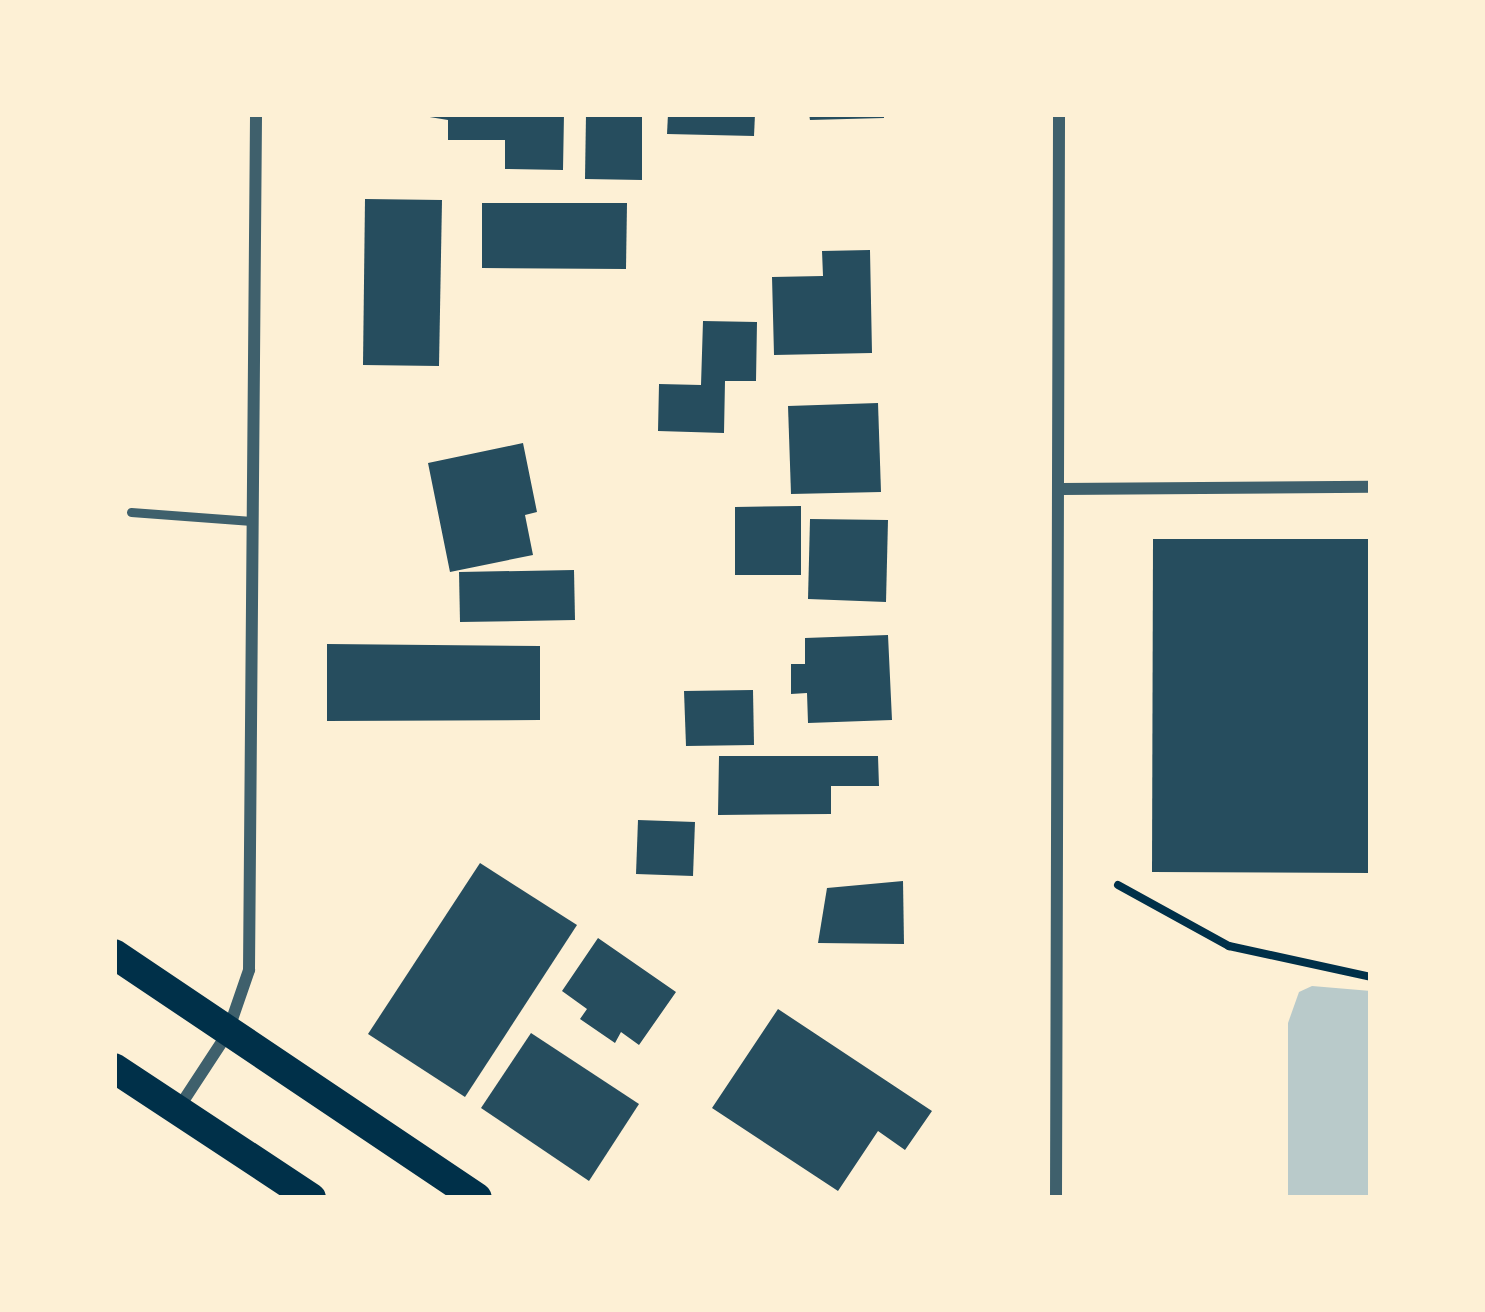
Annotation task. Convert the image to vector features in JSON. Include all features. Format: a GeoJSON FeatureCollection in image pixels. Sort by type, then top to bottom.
{"type":"FeatureCollection","features":[{"type":"Feature","properties":{"kind":"main road"},"geometry":{"type":"LineString","coordinates":[[114,954],[477,1198]]}},
{"type":"Feature","properties":{"kind":"main road"},"geometry":{"type":"LineString","coordinates":[[114,1068],[310,1198]]}},
{"type":"Feature","properties":{"kind":"street"},"geometry":{"type":"LineString","coordinates":[[177,1109],[227,1034],[249,970],[256,114]]}},
{"type":"Feature","properties":{"kind":"street"},"geometry":{"type":"LineString","coordinates":[[1056,1198],[1059,114]]}},
{"type":"Feature","properties":{"kind":"street"},"geometry":{"type":"LineString","coordinates":[[1061,489],[1371,487]]}},
{"type":"Feature","properties":{"kind":"lane"},"geometry":{"type":"LineString","coordinates":[[131,512],[252,521]]}},
{"type":"Feature","properties":{"kind":"path"},"geometry":{"type":"LineString","coordinates":[[1118,884],[1229,946],[1371,977]]}},
{"type":"Feature","properties":{"kind":"shaded area"},"geometry":{"type":"Polygon","coordinates":[[[1312,986],[1371,991],[1371,1198],[1288,1198],[1288,1023],[1299,992],[1312,986]]]}},
{"type":"Feature","properties":{"kind":"building"},"geometry":{"type":"Polygon","coordinates":[[[411,114],[564,114],[563,170],[505,169],[505,140],[448,140],[448,120],[411,114]]]}},
{"type":"Feature","properties":{"kind":"building"},"geometry":{"type":"Polygon","coordinates":[[[586,114],[642,114],[642,180],[585,179],[586,114]]]}},
{"type":"Feature","properties":{"kind":"building"},"geometry":{"type":"Polygon","coordinates":[[[668,114],[755,114],[754,136],[667,134],[668,114]]]}},
{"type":"Feature","properties":{"kind":"building"},"geometry":{"type":"Polygon","coordinates":[[[809,114],[884,114],[884,118],[810,120],[809,114]]]}},
{"type":"Feature","properties":{"kind":"building"},"geometry":{"type":"Polygon","coordinates":[[[365,199],[442,200],[439,366],[363,365],[365,199]]]}},
{"type":"Feature","properties":{"kind":"building"},"geometry":{"type":"Polygon","coordinates":[[[482,203],[627,203],[626,269],[482,268],[482,203]]]}},
{"type":"Feature","properties":{"kind":"building"},"geometry":{"type":"Polygon","coordinates":[[[870,250],[872,353],[774,355],[772,277],[823,276],[822,251],[870,250]]]}},
{"type":"Feature","properties":{"kind":"building"},"geometry":{"type":"Polygon","coordinates":[[[703,321],[757,322],[756,381],[725,381],[724,433],[658,431],[659,384],[701,385],[703,321]]]}},
{"type":"Feature","properties":{"kind":"building"},"geometry":{"type":"Polygon","coordinates":[[[878,403],[881,492],[791,494],[788,406],[878,403]]]}},
{"type":"Feature","properties":{"kind":"building"},"geometry":{"type":"Polygon","coordinates":[[[523,443],[537,512],[525,515],[533,555],[450,572],[428,463],[523,443]]]}},
{"type":"Feature","properties":{"kind":"building"},"geometry":{"type":"Polygon","coordinates":[[[801,506],[801,575],[735,575],[735,507],[801,506]]]}},
{"type":"Feature","properties":{"kind":"building"},"geometry":{"type":"Polygon","coordinates":[[[810,519],[888,520],[886,602],[808,599],[810,519]]]}},
{"type":"Feature","properties":{"kind":"building"},"geometry":{"type":"Polygon","coordinates":[[[1153,539],[1371,539],[1371,873],[1152,872],[1153,539]]]}},
{"type":"Feature","properties":{"kind":"building"},"geometry":{"type":"Polygon","coordinates":[[[574,570],[575,620],[460,622],[459,572],[574,570]]]}},
{"type":"Feature","properties":{"kind":"building"},"geometry":{"type":"Polygon","coordinates":[[[888,635],[892,720],[808,723],[807,693],[791,694],[791,664],[805,664],[805,638],[888,635]]]}},
{"type":"Feature","properties":{"kind":"building"},"geometry":{"type":"Polygon","coordinates":[[[327,644],[540,646],[540,720],[327,721],[327,644]]]}},
{"type":"Feature","properties":{"kind":"building"},"geometry":{"type":"Polygon","coordinates":[[[753,690],[754,745],[686,746],[684,691],[753,690]]]}},
{"type":"Feature","properties":{"kind":"building"},"geometry":{"type":"Polygon","coordinates":[[[719,756],[878,756],[879,786],[831,786],[831,814],[718,815],[719,756]]]}},
{"type":"Feature","properties":{"kind":"building"},"geometry":{"type":"Polygon","coordinates":[[[638,820],[695,822],[693,876],[636,874],[638,820]]]}},
{"type":"Feature","properties":{"kind":"building"},"geometry":{"type":"Polygon","coordinates":[[[480,863],[577,925],[465,1097],[368,1034],[480,863]]]}},
{"type":"Feature","properties":{"kind":"building"},"geometry":{"type":"Polygon","coordinates":[[[903,881],[904,944],[818,943],[827,888],[903,881]]]}},
{"type":"Feature","properties":{"kind":"building"},"geometry":{"type":"Polygon","coordinates":[[[598,938],[676,992],[639,1045],[621,1032],[615,1043],[580,1019],[587,1009],[562,991],[598,938]]]}},
{"type":"Feature","properties":{"kind":"building"},"geometry":{"type":"Polygon","coordinates":[[[778,1009],[932,1111],[905,1150],[878,1131],[838,1191],[712,1108],[778,1009]]]}},
{"type":"Feature","properties":{"kind":"building"},"geometry":{"type":"Polygon","coordinates":[[[531,1033],[639,1104],[589,1181],[481,1108],[531,1033]]]}}]}
